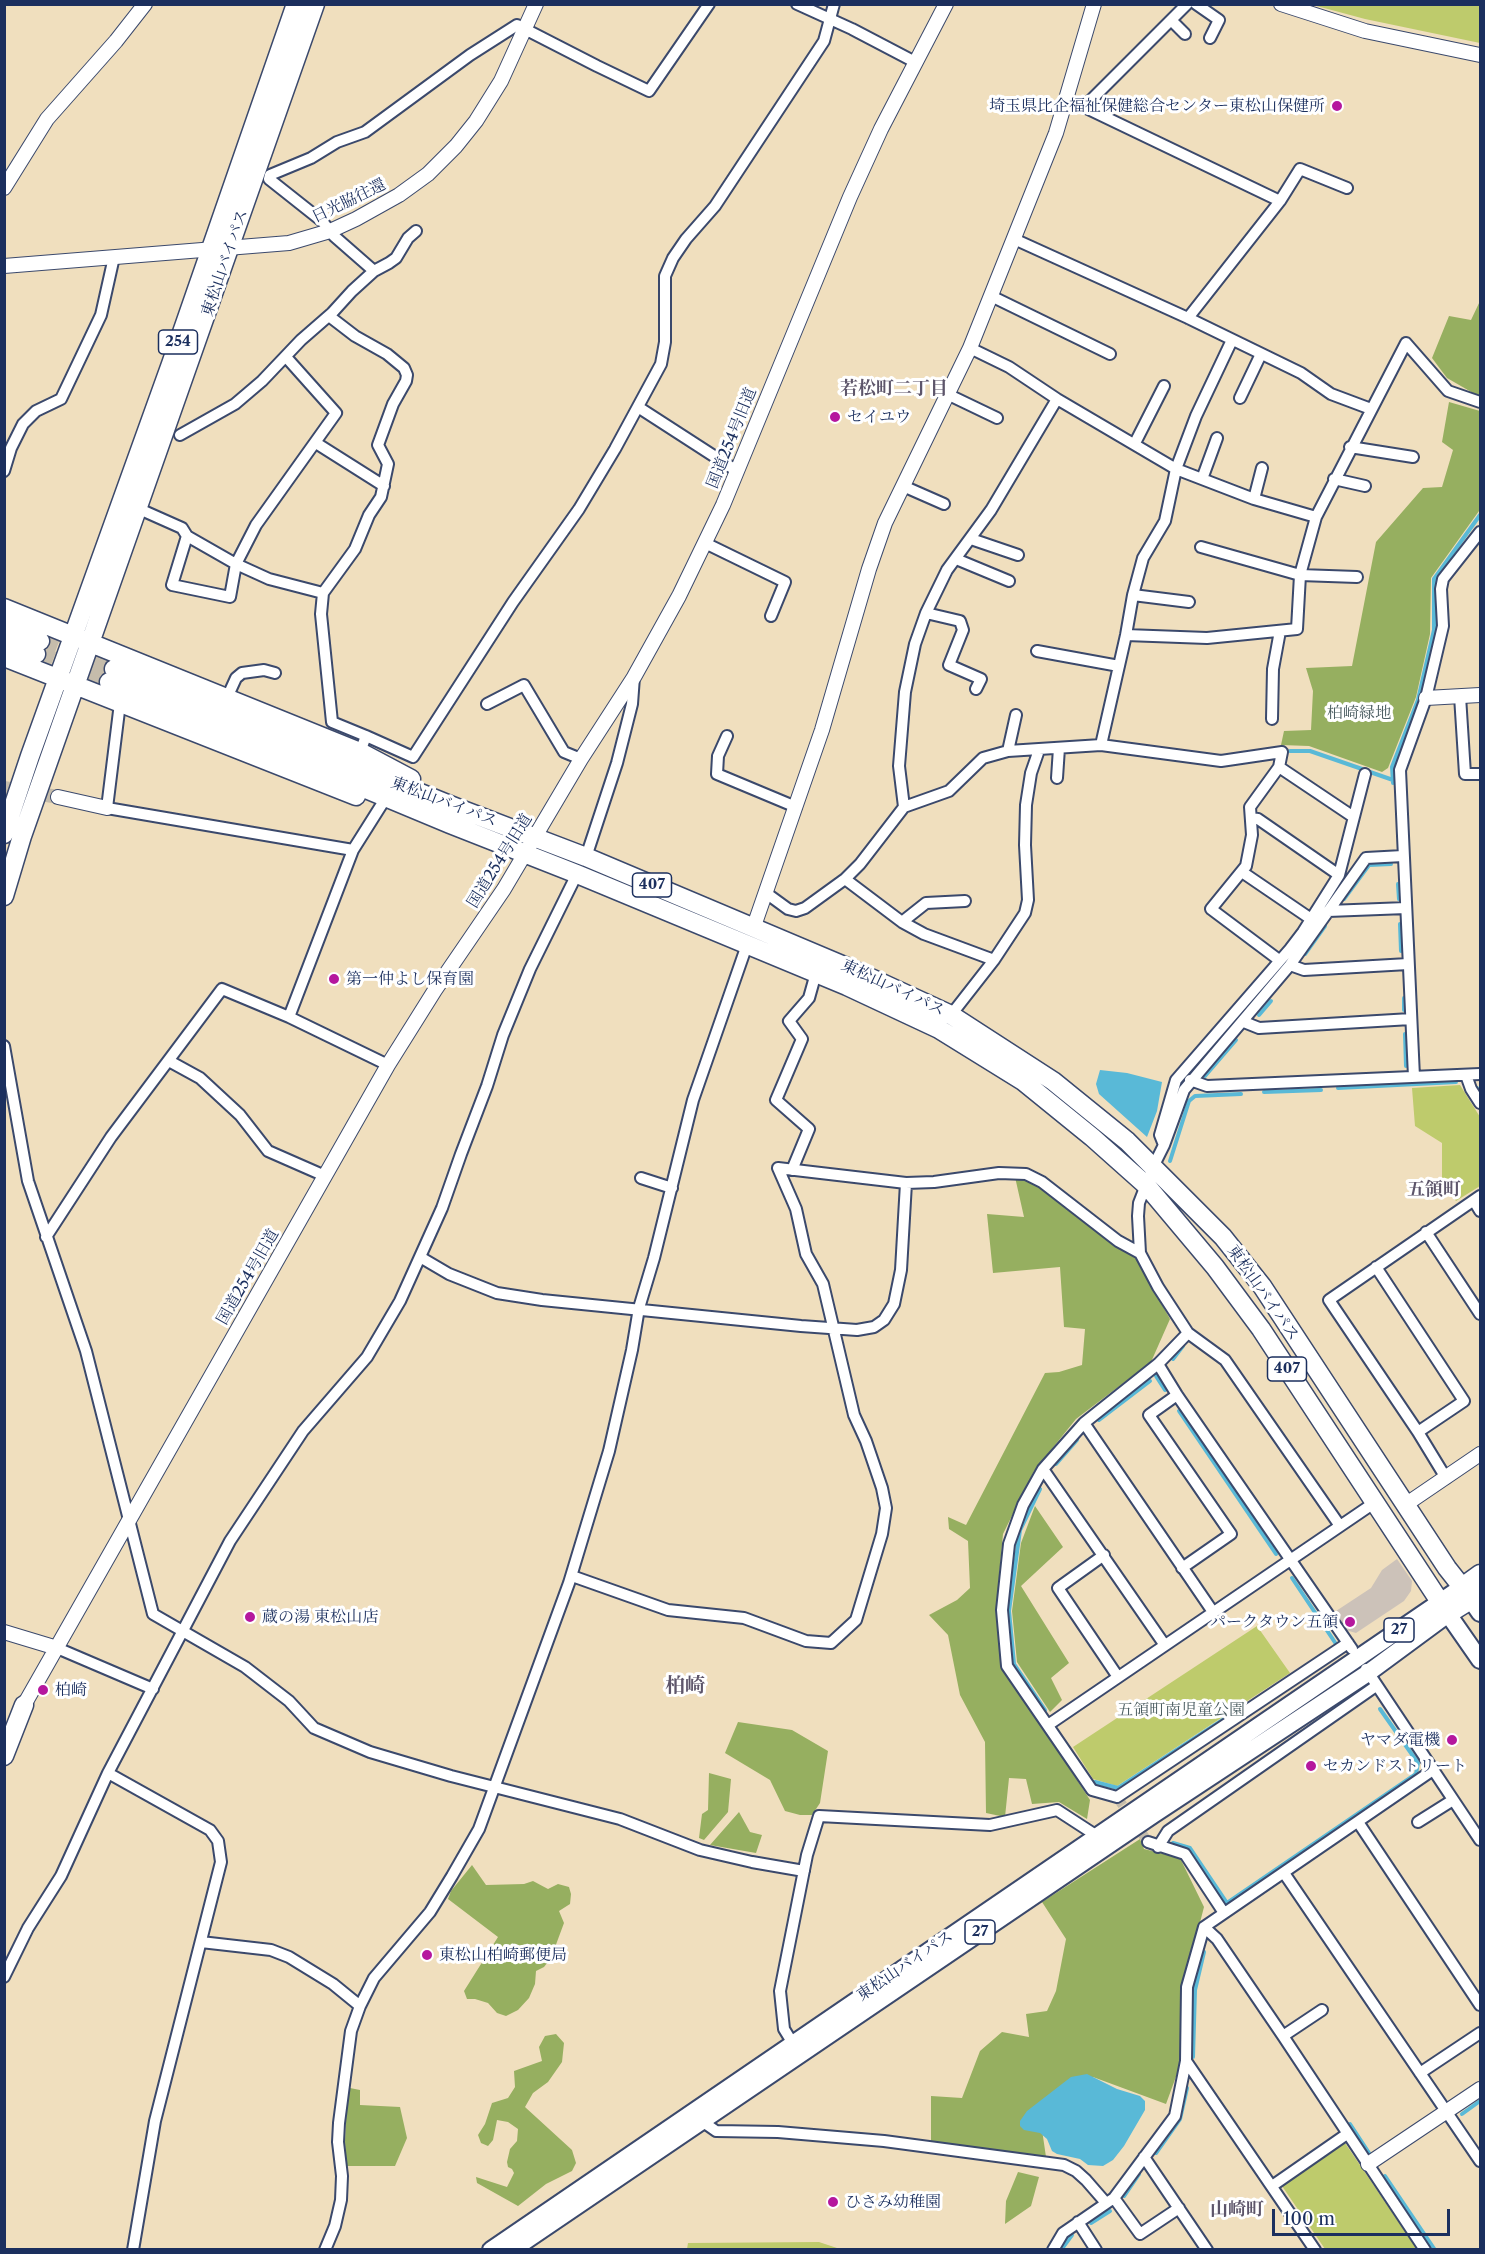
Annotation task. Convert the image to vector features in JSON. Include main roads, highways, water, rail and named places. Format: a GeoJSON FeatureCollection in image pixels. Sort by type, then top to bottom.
{"type":"FeatureCollection","features":[{"type":"Feature","properties":{"kind":"highway","name":"東松山バイパス"},"geometry":{"type":"LineString","coordinates":[[4,834],[82,639],[209,251],[296,4]]}},
{"type":"Feature","properties":{"kind":"highway","name":"東松山バイパス"},"geometry":{"type":"LineString","coordinates":[[82,639],[137,508],[315,4]]}},
{"type":"Feature","properties":{"kind":"highway"},"geometry":{"type":"LineString","coordinates":[[4,608],[226,700],[363,744],[452,816]]}},
{"type":"Feature","properties":{"kind":"highway"},"geometry":{"type":"LineString","coordinates":[[4,627],[38,647],[4,641]]}},
{"type":"Feature","properties":{"kind":"highway"},"geometry":{"type":"LineString","coordinates":[[4,657],[340,791],[382,804],[452,816]]}},
{"type":"Feature","properties":{"kind":"highway","name":"東松山バイパス"},"geometry":{"type":"LineString","coordinates":[[112,676],[452,816],[525,853],[751,935],[951,1015],[1053,1081],[1127,1142],[1223,1237],[1262,1286],[1405,1505],[1473,1599]]}},
{"type":"Feature","properties":{"kind":"highway","name":"東松山バイパス"},"geometry":{"type":"LineString","coordinates":[[4,896],[67,681]]}},
{"type":"Feature","properties":{"kind":"highway","name":"東松山バイパス"},"geometry":{"type":"LineString","coordinates":[[452,816],[536,837],[586,857],[751,935],[816,973],[911,1015],[994,1062],[1048,1099],[1147,1186],[1215,1267],[1261,1329],[1444,1608],[1473,1599]]}},
{"type":"Feature","properties":{"kind":"highway","name":"東松山バイパス"},"geometry":{"type":"LineString","coordinates":[[1473,1599],[1480,1575]]}},
{"type":"Feature","properties":{"kind":"highway"},"geometry":{"type":"LineString","coordinates":[[4,1737],[24,1705],[4,1756]]}},
{"type":"Feature","properties":{"kind":"main road","name":"東松山バイパス"},"geometry":{"type":"LineString","coordinates":[[512,2250],[697,2116],[792,2042],[1358,1658],[1444,1608]]}},
{"type":"Feature","properties":{"kind":"main road","name":"東松山バイパス"},"geometry":{"type":"LineString","coordinates":[[491,2250],[1153,1815],[1372,1679],[1444,1608]]}},
{"type":"Feature","properties":{"kind":"main road"},"geometry":{"type":"LineString","coordinates":[[1444,1608],[1480,1660]]}},
{"type":"Feature","properties":{"kind":"water"},"geometry":{"type":"Polygon","coordinates":[[[1100,1070],[1127,1073],[1162,1082],[1157,1111],[1147,1137],[1099,1094],[1096,1084],[1100,1070]]]}},
{"type":"Feature","properties":{"kind":"water"},"geometry":{"type":"Polygon","coordinates":[[[1087,2074],[1117,2089],[1140,2096],[1145,2101],[1145,2110],[1124,2146],[1113,2160],[1103,2166],[1088,2165],[1080,2159],[1057,2154],[1052,2151],[1047,2139],[1040,2133],[1024,2130],[1020,2126],[1020,2121],[1027,2111],[1071,2077],[1087,2074]]]}},
{"type":"Feature","properties":{"kind":"waterway"},"geometry":{"type":"LineString","coordinates":[[1393,783],[1392,767],[1418,700],[1434,630],[1434,579],[1480,515]]}},
{"type":"Feature","properties":{"kind":"waterway"},"geometry":{"type":"LineString","coordinates":[[1290,751],[1310,751],[1362,769]]}},
{"type":"Feature","properties":{"kind":"waterway"},"geometry":{"type":"LineString","coordinates":[[1370,772],[1393,780]]}},
{"type":"Feature","properties":{"kind":"waterway"},"geometry":{"type":"LineString","coordinates":[[1344,899],[1369,865],[1391,864]]}},
{"type":"Feature","properties":{"kind":"waterway"},"geometry":{"type":"LineString","coordinates":[[1398,884],[1399,899]]}},
{"type":"Feature","properties":{"kind":"waterway"},"geometry":{"type":"LineString","coordinates":[[1400,924],[1401,951]]}},
{"type":"Feature","properties":{"kind":"waterway"},"geometry":{"type":"LineString","coordinates":[[1305,954],[1325,926]]}},
{"type":"Feature","properties":{"kind":"waterway"},"geometry":{"type":"LineString","coordinates":[[1404,998],[1404,1010]]}},
{"type":"Feature","properties":{"kind":"waterway"},"geometry":{"type":"LineString","coordinates":[[1259,1015],[1271,1001]]}},
{"type":"Feature","properties":{"kind":"waterway"},"geometry":{"type":"LineString","coordinates":[[1405,1034],[1406,1066]]}},
{"type":"Feature","properties":{"kind":"waterway"},"geometry":{"type":"LineString","coordinates":[[1205,1076],[1236,1040]]}},
{"type":"Feature","properties":{"kind":"waterway"},"geometry":{"type":"LineString","coordinates":[[1338,1088],[1456,1082]]}},
{"type":"Feature","properties":{"kind":"waterway"},"geometry":{"type":"LineString","coordinates":[[1477,1088],[1480,1093]]}},
{"type":"Feature","properties":{"kind":"waterway"},"geometry":{"type":"LineString","coordinates":[[1264,1092],[1321,1090]]}},
{"type":"Feature","properties":{"kind":"waterway"},"geometry":{"type":"LineString","coordinates":[[1170,1161],[1189,1101],[1195,1096],[1241,1094]]}},
{"type":"Feature","properties":{"kind":"waterway"},"geometry":{"type":"LineString","coordinates":[[1173,1359],[1183,1346]]}},
{"type":"Feature","properties":{"kind":"waterway"},"geometry":{"type":"LineString","coordinates":[[1156,1376],[1165,1390]]}},
{"type":"Feature","properties":{"kind":"waterway"},"geometry":{"type":"LineString","coordinates":[[1099,1420],[1150,1381]]}},
{"type":"Feature","properties":{"kind":"waterway"},"geometry":{"type":"LineString","coordinates":[[1179,1411],[1276,1554]]}},
{"type":"Feature","properties":{"kind":"waterway"},"geometry":{"type":"LineString","coordinates":[[1056,1464],[1077,1440]]}},
{"type":"Feature","properties":{"kind":"waterway"},"geometry":{"type":"LineString","coordinates":[[1040,1489],[1020,1530],[1009,1611],[1014,1664],[1045,1710]]}},
{"type":"Feature","properties":{"kind":"waterway"},"geometry":{"type":"LineString","coordinates":[[1292,1578],[1336,1644]]}},
{"type":"Feature","properties":{"kind":"waterway"},"geometry":{"type":"LineString","coordinates":[[1173,1843],[1190,1848],[1227,1903],[1416,1774],[1418,1763],[1380,1709]]}},
{"type":"Feature","properties":{"kind":"waterway"},"geometry":{"type":"LineString","coordinates":[[1095,1782],[1118,1788],[1238,1710]]}},
{"type":"Feature","properties":{"kind":"waterway"},"geometry":{"type":"LineString","coordinates":[[1193,2057],[1195,1990],[1204,1952]]}},
{"type":"Feature","properties":{"kind":"waterway"},"geometry":{"type":"LineString","coordinates":[[1156,2153],[1180,2119],[1187,2088]]}},
{"type":"Feature","properties":{"kind":"waterway"},"geometry":{"type":"LineString","coordinates":[[1462,2114],[1480,2101]]}},
{"type":"Feature","properties":{"kind":"waterway"},"geometry":{"type":"LineString","coordinates":[[1350,2124],[1369,2153]]}},
{"type":"Feature","properties":{"kind":"waterway"},"geometry":{"type":"LineString","coordinates":[[1124,2196],[1139,2174]]}},
{"type":"Feature","properties":{"kind":"waterway"},"geometry":{"type":"LineString","coordinates":[[1385,2176],[1435,2250]]}},
{"type":"Feature","properties":{"kind":"waterway"},"geometry":{"type":"LineString","coordinates":[[1091,2223],[1110,2211]]}},
{"type":"Feature","properties":{"kind":"waterway"},"geometry":{"type":"LineString","coordinates":[[1061,2250],[1072,2235]]}},
{"type":"Feature","properties":{"kind":"tunnel"},"geometry":{"type":"LineString","coordinates":[[40,641],[114,669]]}},
{"type":"Feature","properties":{"kind":"tunnel"},"geometry":{"type":"LineString","coordinates":[[36,654],[109,682]]}},
{"type":"Feature","properties":{"kind":"tunnel"},"geometry":{"type":"LineString","coordinates":[[4,788],[58,797]]}},
{"type":"Feature","properties":{"kind":"tunnel"},"geometry":{"type":"LineString","coordinates":[[1117,1797],[1148,1842]]}},
{"type":"Feature","properties":{"kind":"place","name":"埼玉県比企福祉保健総合センター東松山保健所"},"geometry":{"type":"Point","coordinates":[1337,106]}},
{"type":"Feature","properties":{"kind":"place","name":"セイユウ"},"geometry":{"type":"Point","coordinates":[835,417]}},
{"type":"Feature","properties":{"kind":"place","name":"第一仲よし保育園"},"geometry":{"type":"Point","coordinates":[334,979]}},
{"type":"Feature","properties":{"kind":"place","name":"蔵の湯 東松山店"},"geometry":{"type":"Point","coordinates":[250,1617]}},
{"type":"Feature","properties":{"kind":"place","name":"パークタウン五領"},"geometry":{"type":"Point","coordinates":[1350,1622]}},
{"type":"Feature","properties":{"kind":"place","name":"柏崎"},"geometry":{"type":"Point","coordinates":[43,1690]}},
{"type":"Feature","properties":{"kind":"place","name":"ヤマダ電機"},"geometry":{"type":"Point","coordinates":[1452,1740]}},
{"type":"Feature","properties":{"kind":"place","name":"セカンドストリート"},"geometry":{"type":"Point","coordinates":[1311,1766]}},
{"type":"Feature","properties":{"kind":"place","name":"東松山柏崎郵便局"},"geometry":{"type":"Point","coordinates":[427,1955]}},
{"type":"Feature","properties":{"kind":"place","name":"ひさみ幼稚園"},"geometry":{"type":"Point","coordinates":[833,2202]}},
{"type":"Feature","properties":{"kind":"district","name":"若松町二丁目"},"geometry":{"type":"Point","coordinates":[894,389]}},
{"type":"Feature","properties":{"kind":"district","name":"五領町"},"geometry":{"type":"Point","coordinates":[1434,1190]}},
{"type":"Feature","properties":{"kind":"district","name":"柏崎"},"geometry":{"type":"Point","coordinates":[685,1686]}},
{"type":"Feature","properties":{"kind":"district","name":"山崎町"},"geometry":{"type":"Point","coordinates":[1237,2210]}},
{"type":"Feature","properties":{"kind":"park label","name":"柏崎緑地"},"geometry":{"type":"Point","coordinates":[1359,713]}},
{"type":"Feature","properties":{"kind":"park label","name":"五領町南児童公園"},"geometry":{"type":"Point","coordinates":[1181,1710]}}]}
